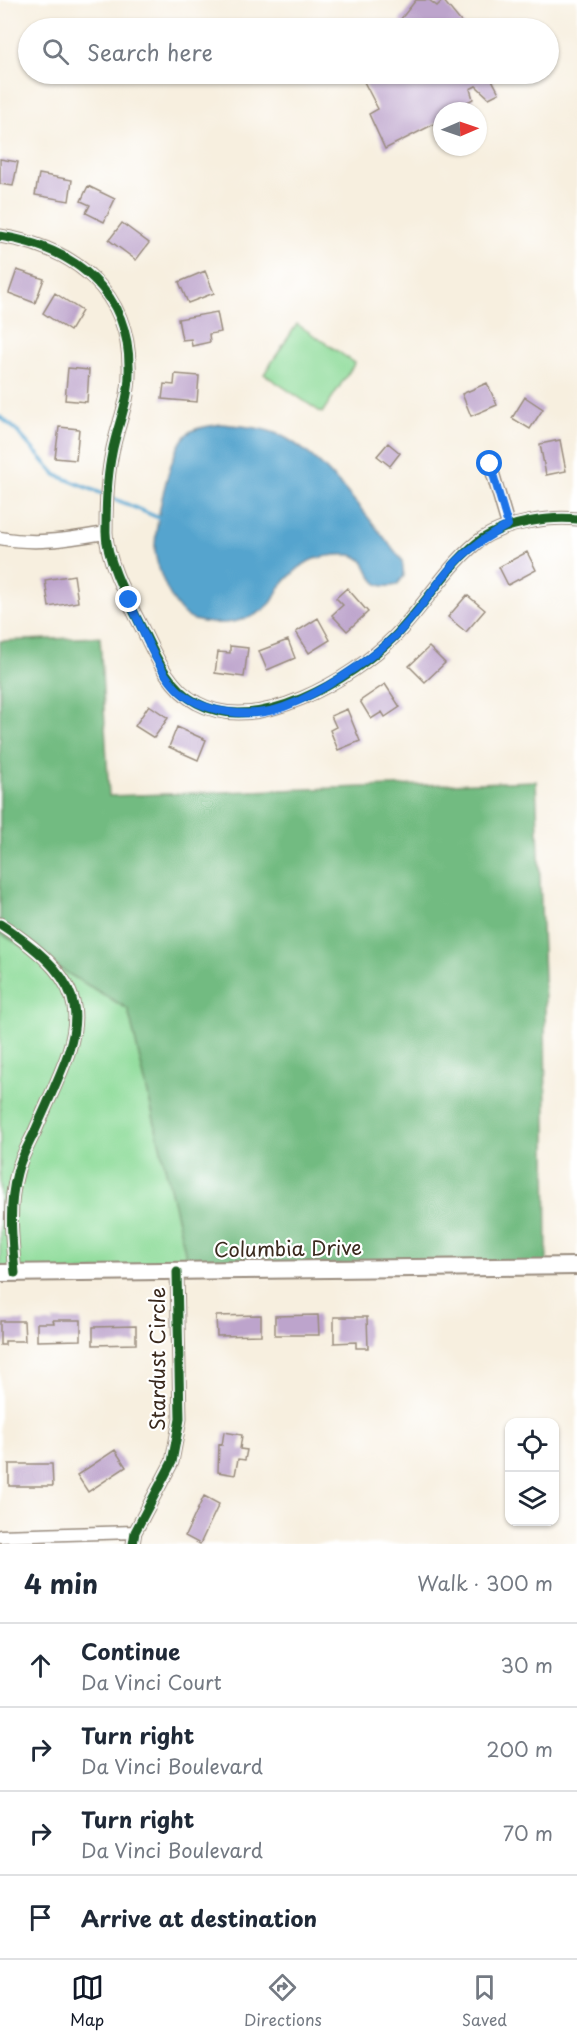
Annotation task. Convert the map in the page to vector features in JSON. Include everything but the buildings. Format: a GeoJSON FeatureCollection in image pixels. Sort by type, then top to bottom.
{"type":"FeatureCollection","features":[{"type":"Feature","properties":{"kind":"main road","name":"Columbia Drive"},"geometry":{"type":"LineString","coordinates":[[8,1273],[577,1266]]}},
{"type":"Feature","properties":{"kind":"street"},"geometry":{"type":"LineString","coordinates":[[0,236],[62,254],[91,274],[110,297],[122,319],[130,372],[124,412],[111,454],[105,533],[129,600],[151,646],[176,688],[198,704],[222,711],[250,712],[283,708],[353,671],[393,638],[429,599],[453,565],[482,539],[508,525],[577,519]]}},
{"type":"Feature","properties":{"kind":"street"},"geometry":{"type":"LineString","coordinates":[[490,464],[508,525]]}},
{"type":"Feature","properties":{"kind":"street"},"geometry":{"type":"LineString","coordinates":[[0,538],[25,543],[44,543],[105,533]]}},
{"type":"Feature","properties":{"kind":"street"},"geometry":{"type":"LineString","coordinates":[[0,924],[31,945],[53,964],[64,977],[76,1009],[68,1054],[17,1172],[12,1202],[8,1273]]}},
{"type":"Feature","properties":{"kind":"street","name":"Stardust Circle"},"geometry":{"type":"LineString","coordinates":[[134,1538],[172,1462],[180,1419],[177,1272]]}},
{"type":"Feature","properties":{"kind":"street"},"geometry":{"type":"LineString","coordinates":[[0,1536],[134,1538]]}},
{"type":"Feature","properties":{"kind":"green space"},"geometry":{"type":"Polygon","coordinates":[[[297,324],[355,363],[322,413],[264,374],[297,324]]]}},
{"type":"Feature","properties":{"kind":"green space"},"geometry":{"type":"Polygon","coordinates":[[[100,637],[109,796],[536,781],[545,1002],[547,1265],[188,1264],[128,1009],[0,933],[0,641],[100,637]]]}},
{"type":"Feature","properties":{"kind":"green space"},"geometry":{"type":"Polygon","coordinates":[[[0,933],[128,1009],[188,1264],[0,1277],[0,933]]]}},
{"type":"Feature","properties":{"kind":"water"},"geometry":{"type":"Polygon","coordinates":[[[221,424],[273,432],[297,445],[314,458],[346,491],[402,560],[404,576],[397,585],[378,584],[358,557],[330,556],[313,559],[297,570],[279,588],[270,604],[254,616],[234,622],[213,623],[194,620],[179,609],[162,577],[156,555],[158,520],[165,487],[175,455],[187,434],[203,427],[221,424]]]}},
{"type":"Feature","properties":{"kind":"waterway"},"geometry":{"type":"LineString","coordinates":[[0,417],[14,428],[56,475],[103,494]]}},
{"type":"Feature","properties":{"kind":"waterway"},"geometry":{"type":"LineString","coordinates":[[110,497],[159,518]]}},
{"type":"Feature","properties":{"kind":"cycle path"},"geometry":{"type":"LineString","coordinates":[[0,236],[27,242],[75,263],[94,279],[109,297],[121,320],[127,345],[129,374],[125,404],[109,472],[106,511],[107,542],[119,582],[159,661],[171,681],[187,697],[197,703],[221,711],[247,713],[275,708],[329,685],[354,670],[394,637],[449,571],[471,547],[483,538],[504,528],[528,522],[577,519]]}},
{"type":"Feature","properties":{"kind":"cycle path"},"geometry":{"type":"LineString","coordinates":[[0,924],[34,949],[57,972],[70,994],[75,1016],[72,1039],[64,1065],[22,1157],[14,1185],[12,1236],[15,1273]]}},
{"type":"Feature","properties":{"kind":"cycle path"},"geometry":{"type":"LineString","coordinates":[[133,1544],[135,1532],[172,1462],[180,1419],[177,1272]]}},
{"type":"Feature","properties":{"kind":"route"},"geometry":{"type":"LineString","coordinates":[[129,600],[151,646],[176,688],[198,704],[222,711],[250,712],[283,708],[353,671],[393,638],[429,599],[453,565],[482,539],[508,525],[490,464]]}}]}
